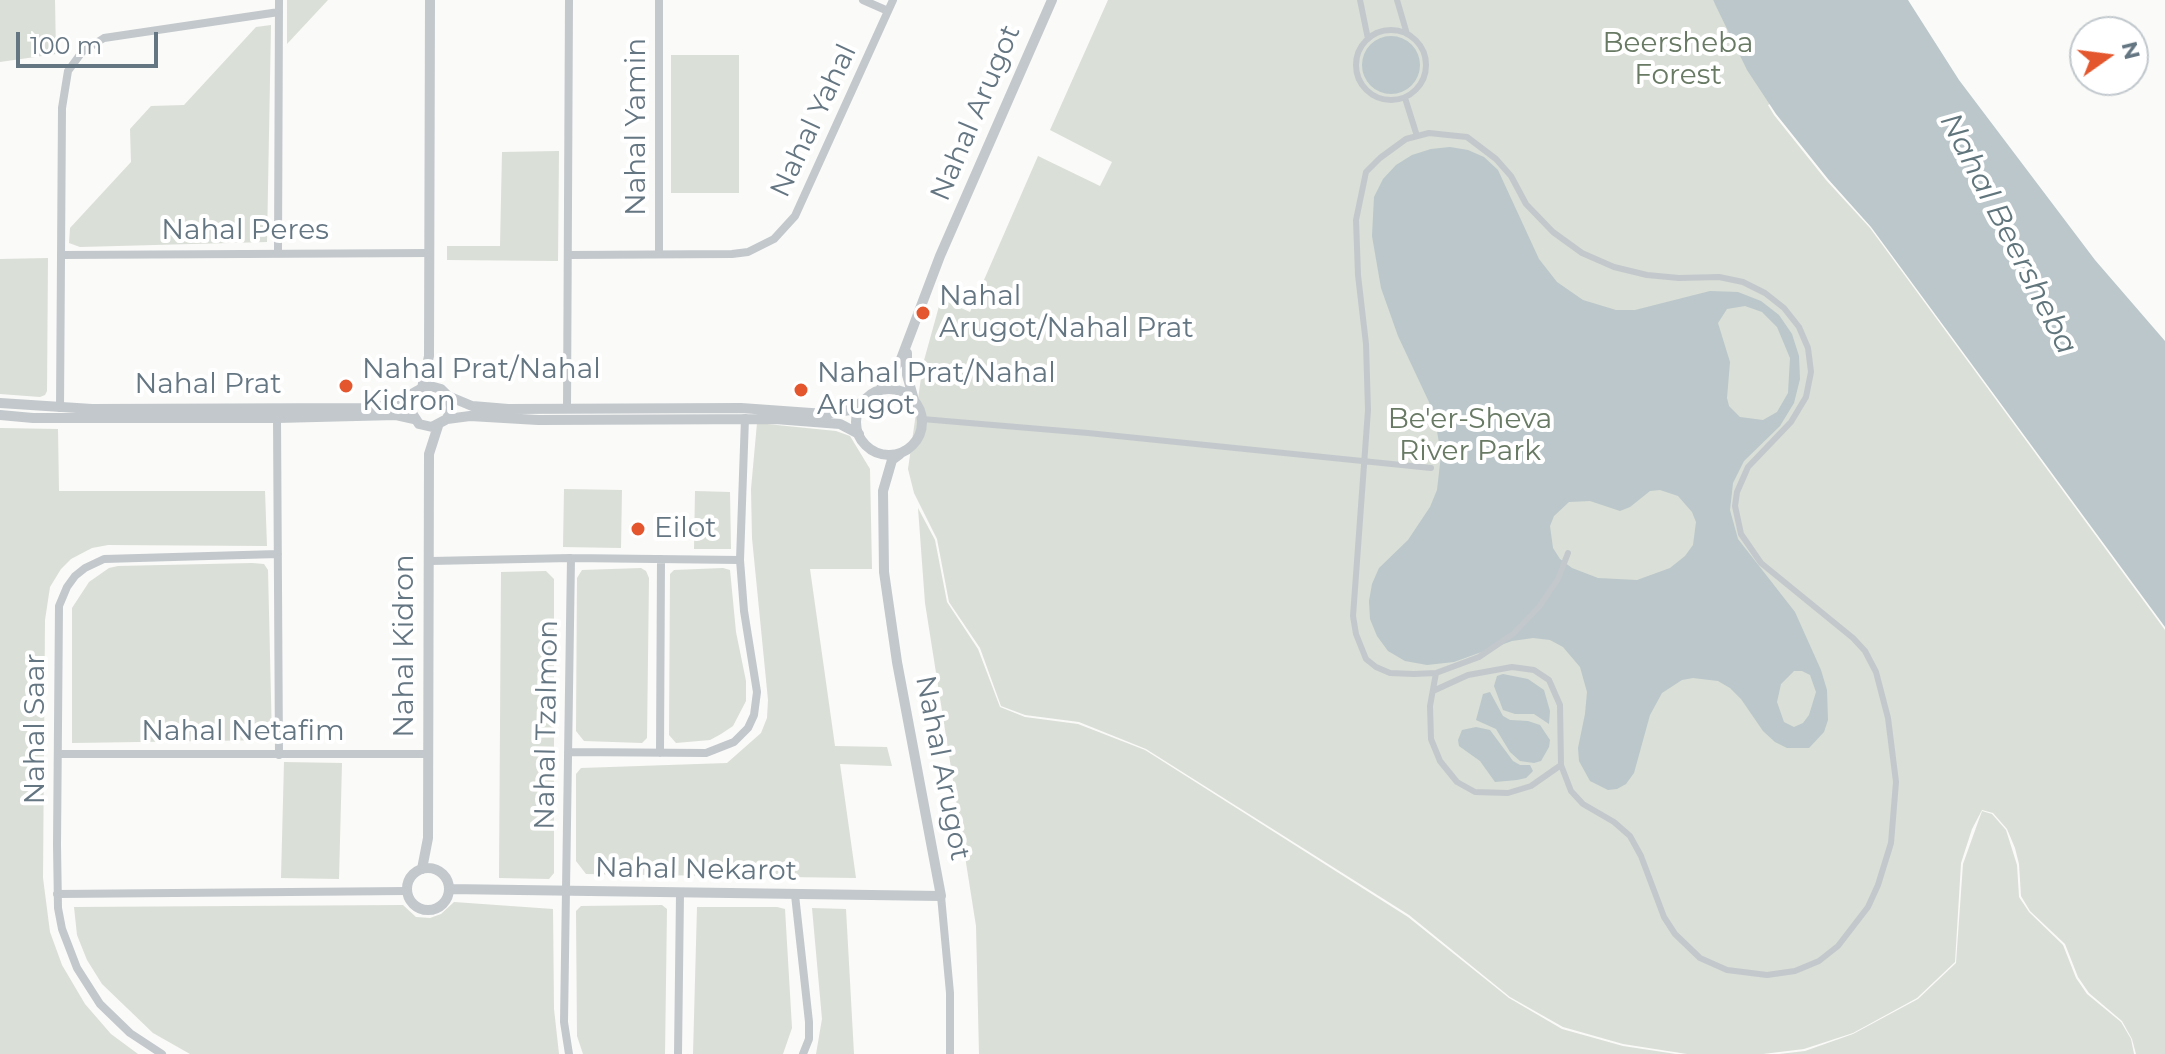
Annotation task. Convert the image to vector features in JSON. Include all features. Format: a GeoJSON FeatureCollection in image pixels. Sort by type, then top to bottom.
{"type":"FeatureCollection","features":[{"type":"Feature","properties":{"kind":"street"},"geometry":{"type":"LineString","coordinates":[[278,253],[279,0]]}},
{"type":"Feature","properties":{"kind":"street"},"geometry":{"type":"LineString","coordinates":[[430,0],[429,356],[409,408],[416,422],[427,427],[464,416],[538,420],[745,418],[840,424],[859,434]]}},
{"type":"Feature","properties":{"kind":"street"},"geometry":{"type":"LineString","coordinates":[[567,409],[569,0]]}},
{"type":"Feature","properties":{"kind":"street","name":"Nahal Yamin"},"geometry":{"type":"LineString","coordinates":[[659,0],[659,254]]}},
{"type":"Feature","properties":{"kind":"street"},"geometry":{"type":"LineString","coordinates":[[863,0],[888,11]]}},
{"type":"Feature","properties":{"kind":"street","name":"Nahal Yahal"},"geometry":{"type":"LineString","coordinates":[[568,255],[748,252],[774,239],[795,216],[893,0]]}},
{"type":"Feature","properties":{"kind":"street","name":"Nahal Arugot"},"geometry":{"type":"LineString","coordinates":[[879,391],[895,371],[940,256],[1052,0]]}},
{"type":"Feature","properties":{"kind":"street"},"geometry":{"type":"LineString","coordinates":[[1360,0],[1368,39]]}},
{"type":"Feature","properties":{"kind":"street"},"geometry":{"type":"LineString","coordinates":[[1397,0],[1407,34]]}},
{"type":"Feature","properties":{"kind":"street"},"geometry":{"type":"LineString","coordinates":[[60,408],[63,94],[68,71],[92,43],[119,34],[279,12]]}},
{"type":"Feature","properties":{"kind":"street"},"geometry":{"type":"LineString","coordinates":[[1388,30],[1407,34],[1421,46],[1427,68],[1418,88],[1405,98],[1394,101],[1378,98],[1361,84],[1356,63],[1361,47],[1368,39],[1388,30]]}},
{"type":"Feature","properties":{"kind":"street"},"geometry":{"type":"LineString","coordinates":[[1405,98],[1417,136]]}},
{"type":"Feature","properties":{"kind":"street"},"geometry":{"type":"LineString","coordinates":[[1433,691],[1468,675],[1503,668],[1524,667],[1543,674],[1554,688],[1560,705],[1561,765],[1566,783],[1576,798],[1620,826],[1634,842],[1654,896],[1675,934],[1700,958],[1727,970],[1767,975],[1795,971],[1819,961],[1838,946],[1855,928],[1868,907],[1886,863],[1893,825],[1896,768],[1888,718],[1874,667],[1865,651],[1761,563],[1749,549],[1737,521],[1737,492],[1748,467],[1791,422],[1806,397],[1811,372],[1808,348],[1799,327],[1775,300],[1743,282],[1719,277],[1647,275],[1598,261],[1553,232],[1526,204],[1511,176],[1496,159],[1467,137],[1441,133],[1406,139],[1366,172],[1356,220],[1368,410],[1353,616],[1366,659],[1390,673],[1436,673],[1479,657],[1513,634],[1539,607],[1558,579],[1568,553]]}},
{"type":"Feature","properties":{"kind":"street","name":"Nahal Peres"},"geometry":{"type":"LineString","coordinates":[[61,255],[429,253]]}},
{"type":"Feature","properties":{"kind":"street","name":"Nahal Arugot"},"geometry":{"type":"LineString","coordinates":[[910,334],[907,375],[915,402]]}},
{"type":"Feature","properties":{"kind":"street"},"geometry":{"type":"LineString","coordinates":[[429,356],[451,408],[442,422]]}},
{"type":"Feature","properties":{"kind":"street"},"geometry":{"type":"LineString","coordinates":[[418,391],[432,386],[462,403],[482,407],[780,409],[834,413],[850,410],[865,400],[879,391],[902,392],[915,402],[922,419],[918,438],[900,454],[875,452],[859,434],[857,419],[865,400]]}},
{"type":"Feature","properties":{"kind":"street","name":"Nahal Prat"},"geometry":{"type":"LineString","coordinates":[[0,403],[60,408],[367,408],[387,406],[418,391]]}},
{"type":"Feature","properties":{"kind":"street","name":"Nahal Prat"},"geometry":{"type":"LineString","coordinates":[[0,415],[47,418],[277,418],[396,415],[416,422]]}},
{"type":"Feature","properties":{"kind":"street"},"geometry":{"type":"LineString","coordinates":[[277,418],[279,755]]}},
{"type":"Feature","properties":{"kind":"street"},"geometry":{"type":"LineString","coordinates":[[568,752],[715,751],[734,742],[748,728],[754,715],[757,692],[744,611],[740,560],[745,418]]}},
{"type":"Feature","properties":{"kind":"street"},"geometry":{"type":"LineString","coordinates":[[922,419],[1431,468]]}},
{"type":"Feature","properties":{"kind":"street","name":"Nahal Kidron"},"geometry":{"type":"LineString","coordinates":[[416,422],[429,454],[431,561],[428,838],[422,869]]}},
{"type":"Feature","properties":{"kind":"street","name":"Nahal Kidron"},"geometry":{"type":"LineString","coordinates":[[429,454],[442,422]]}},
{"type":"Feature","properties":{"kind":"street","name":"Nahal Arugot"},"geometry":{"type":"LineString","coordinates":[[875,452],[883,491],[882,542],[887,601],[941,896],[950,993],[950,1054]]}},
{"type":"Feature","properties":{"kind":"street","name":"Nahal Arugot"},"geometry":{"type":"LineString","coordinates":[[883,491],[892,460],[900,454]]}},
{"type":"Feature","properties":{"kind":"street","name":"Nahal Saar"},"geometry":{"type":"LineString","coordinates":[[162,1054],[114,1019],[88,987],[62,929],[57,894],[58,613],[67,587],[80,572],[97,561],[278,554]]}},
{"type":"Feature","properties":{"kind":"street"},"geometry":{"type":"LineString","coordinates":[[431,561],[571,558],[740,560]]}},
{"type":"Feature","properties":{"kind":"street","name":"Nahal Tzalmon"},"geometry":{"type":"LineString","coordinates":[[569,1054],[564,1022],[571,558]]}},
{"type":"Feature","properties":{"kind":"street"},"geometry":{"type":"LineString","coordinates":[[660,753],[661,559]]}},
{"type":"Feature","properties":{"kind":"street"},"geometry":{"type":"LineString","coordinates":[[1436,673],[1430,728],[1435,750],[1447,771],[1466,788],[1486,794],[1508,793],[1531,786],[1561,765]]}},
{"type":"Feature","properties":{"kind":"street","name":"Nahal Netafim"},"geometry":{"type":"LineString","coordinates":[[58,754],[428,754]]}},
{"type":"Feature","properties":{"kind":"street","name":"Nahal Kidron"},"geometry":{"type":"LineString","coordinates":[[428,838],[436,870]]}},
{"type":"Feature","properties":{"kind":"street"},"geometry":{"type":"LineString","coordinates":[[422,869],[436,870],[447,879],[449,889],[444,903],[437,909],[428,910],[414,905],[407,891],[411,877],[422,869]]}},
{"type":"Feature","properties":{"kind":"street","name":"Nahal Nekarot"},"geometry":{"type":"LineString","coordinates":[[449,889],[941,896]]}},
{"type":"Feature","properties":{"kind":"street"},"geometry":{"type":"LineString","coordinates":[[57,894],[407,891]]}},
{"type":"Feature","properties":{"kind":"street"},"geometry":{"type":"LineString","coordinates":[[678,1054],[680,894]]}},
{"type":"Feature","properties":{"kind":"street"},"geometry":{"type":"LineString","coordinates":[[795,895],[809,1033],[803,1054]]}},
{"type":"Feature","properties":{"kind":"green space"},"geometry":{"type":"Polygon","coordinates":[[[0,0],[55,0],[56,54],[0,62],[0,0]]]}},
{"type":"Feature","properties":{"kind":"green space"},"geometry":{"type":"Polygon","coordinates":[[[287,0],[328,0],[287,44],[287,0]]]}},
{"type":"Feature","properties":{"kind":"green space","name":"Be'er-Sheva River Park"},"geometry":{"type":"Polygon","coordinates":[[[1108,0],[1713,0],[1772,103],[1768,105],[1774,115],[1826,180],[1870,228],[2165,630],[2165,1054],[2136,1054],[2122,1021],[2089,993],[2078,977],[2065,944],[2030,911],[2021,896],[2015,848],[2007,829],[1993,813],[1982,810],[1961,863],[1955,962],[1917,998],[1853,1033],[1804,1049],[1763,1054],[1687,1054],[1623,1044],[1563,1027],[1510,997],[1409,915],[1146,749],[1079,722],[1025,715],[1001,706],[980,648],[949,602],[937,539],[914,493],[908,469],[923,364],[941,299],[970,312],[1038,156],[1100,186],[1112,162],[1050,130],[1108,0]]]}},
{"type":"Feature","properties":{"kind":"green space"},"geometry":{"type":"Polygon","coordinates":[[[271,25],[267,242],[80,247],[69,243],[70,228],[131,162],[130,129],[151,106],[184,105],[256,27],[271,25]]]}},
{"type":"Feature","properties":{"kind":"green space"},"geometry":{"type":"Polygon","coordinates":[[[671,55],[739,55],[739,193],[671,193],[671,55]]]}},
{"type":"Feature","properties":{"kind":"green space"},"geometry":{"type":"Polygon","coordinates":[[[559,151],[558,261],[447,260],[447,246],[500,246],[502,152],[559,151]]]}},
{"type":"Feature","properties":{"kind":"green space"},"geometry":{"type":"Polygon","coordinates":[[[48,258],[47,391],[40,397],[0,394],[0,259],[48,258]]]}},
{"type":"Feature","properties":{"kind":"green space"},"geometry":{"type":"Polygon","coordinates":[[[757,423],[836,431],[850,436],[870,469],[872,569],[810,569],[835,746],[887,747],[892,766],[840,764],[856,878],[586,874],[576,861],[576,774],[581,768],[727,763],[761,733],[767,718],[768,700],[752,538],[751,489],[757,423]]]}},
{"type":"Feature","properties":{"kind":"green space"},"geometry":{"type":"Polygon","coordinates":[[[0,428],[58,429],[59,491],[265,491],[267,546],[108,545],[92,548],[71,559],[50,587],[45,620],[43,878],[50,932],[62,965],[85,1004],[111,1034],[138,1054],[0,1054],[0,428]]]}},
{"type":"Feature","properties":{"kind":"green space"},"geometry":{"type":"Polygon","coordinates":[[[564,489],[622,490],[621,548],[563,547],[564,489]]]}},
{"type":"Feature","properties":{"kind":"green space"},"geometry":{"type":"Polygon","coordinates":[[[695,491],[730,492],[731,549],[694,549],[695,491]]]}},
{"type":"Feature","properties":{"kind":"green space"},"geometry":{"type":"Polygon","coordinates":[[[918,508],[935,540],[947,602],[978,649],[1000,707],[1025,717],[1078,724],[1145,750],[1408,917],[1509,998],[1562,1029],[1623,1046],[1676,1054],[979,1054],[976,926],[925,603],[918,508]]]}},
{"type":"Feature","properties":{"kind":"green space"},"geometry":{"type":"Polygon","coordinates":[[[264,564],[268,570],[272,740],[72,743],[72,608],[89,582],[109,568],[118,566],[264,564]]]}},
{"type":"Feature","properties":{"kind":"green space"},"geometry":{"type":"Polygon","coordinates":[[[641,568],[649,578],[647,738],[642,743],[584,741],[576,731],[577,578],[582,570],[641,568]]]}},
{"type":"Feature","properties":{"kind":"green space"},"geometry":{"type":"Polygon","coordinates":[[[674,570],[730,570],[736,632],[746,681],[746,701],[733,726],[721,734],[710,740],[676,743],[669,735],[670,574],[674,570]]]}},
{"type":"Feature","properties":{"kind":"green space"},"geometry":{"type":"Polygon","coordinates":[[[546,571],[554,579],[554,873],[549,879],[499,878],[501,572],[546,571]]]}},
{"type":"Feature","properties":{"kind":"green space"},"geometry":{"type":"Polygon","coordinates":[[[284,762],[342,763],[339,879],[281,878],[284,762]]]}},
{"type":"Feature","properties":{"kind":"green space"},"geometry":{"type":"Polygon","coordinates":[[[1982,811],[1992,814],[2006,830],[2017,865],[2019,897],[2029,912],[2063,945],[2076,978],[2087,994],[2121,1022],[2131,1039],[2134,1054],[1779,1054],[1805,1051],[1853,1034],[1918,999],[1956,963],[1963,864],[1982,811]]]}},
{"type":"Feature","properties":{"kind":"green space"},"geometry":{"type":"Polygon","coordinates":[[[454,902],[553,909],[554,1009],[559,1054],[190,1054],[153,1033],[102,984],[87,960],[77,935],[74,907],[403,905],[416,917],[430,918],[441,914],[454,902]]]}},
{"type":"Feature","properties":{"kind":"green space"},"geometry":{"type":"Polygon","coordinates":[[[662,905],[667,909],[665,1054],[583,1054],[577,1036],[576,911],[581,906],[662,905]]]}},
{"type":"Feature","properties":{"kind":"green space"},"geometry":{"type":"Polygon","coordinates":[[[697,907],[785,909],[792,1028],[783,1054],[693,1054],[697,907]]]}},
{"type":"Feature","properties":{"kind":"green space"},"geometry":{"type":"Polygon","coordinates":[[[812,908],[846,909],[854,1054],[816,1054],[822,1019],[812,908]]]}},
{"type":"Feature","properties":{"kind":"water","name":"Nahal Beersheba"},"geometry":{"type":"Polygon","coordinates":[[[1713,0],[1908,0],[1959,80],[2095,260],[2165,341],[2165,627],[1871,227],[1776,114],[1747,70],[1713,0]]]}},
{"type":"Feature","properties":{"kind":"water"},"geometry":{"type":"Polygon","coordinates":[[[1391,36],[1411,45],[1420,65],[1411,85],[1391,94],[1371,85],[1362,65],[1371,45],[1391,36]]]}},
{"type":"Feature","properties":{"kind":"water"},"geometry":{"type":"Polygon","coordinates":[[[1450,147],[1468,150],[1484,157],[1498,170],[1539,259],[1557,282],[1583,300],[1616,310],[1635,310],[1710,291],[1738,292],[1761,301],[1779,315],[1792,334],[1799,356],[1800,379],[1794,403],[1780,426],[1744,461],[1733,483],[1730,510],[1738,539],[1795,612],[1821,670],[1827,690],[1828,720],[1824,732],[1809,748],[1787,748],[1775,742],[1763,731],[1741,699],[1718,681],[1682,680],[1662,693],[1650,715],[1634,773],[1626,784],[1608,790],[1590,781],[1579,761],[1578,748],[1587,692],[1580,667],[1563,647],[1550,640],[1533,638],[1512,641],[1454,662],[1427,665],[1405,661],[1388,651],[1377,636],[1370,619],[1372,584],[1379,568],[1408,540],[1430,507],[1437,490],[1441,455],[1429,402],[1398,336],[1381,288],[1372,236],[1374,197],[1383,179],[1396,165],[1412,155],[1450,147]],[[1745,306],[1727,309],[1718,323],[1730,362],[1727,398],[1729,406],[1740,417],[1763,420],[1777,412],[1788,393],[1790,358],[1777,327],[1762,312],[1745,306]],[[1660,490],[1650,491],[1620,511],[1590,501],[1569,502],[1554,516],[1550,526],[1553,548],[1560,559],[1572,568],[1598,578],[1637,580],[1670,568],[1693,545],[1696,522],[1692,512],[1678,496],[1660,490]],[[1794,671],[1781,684],[1777,702],[1784,722],[1794,727],[1803,723],[1809,715],[1816,692],[1810,675],[1802,671],[1794,671]]]}},
{"type":"Feature","properties":{"kind":"water"},"geometry":{"type":"Polygon","coordinates":[[[1503,674],[1528,679],[1544,690],[1550,711],[1549,724],[1534,714],[1515,714],[1503,710],[1494,686],[1497,676],[1503,674]]]}},
{"type":"Feature","properties":{"kind":"water"},"geometry":{"type":"Polygon","coordinates":[[[1490,692],[1503,716],[1540,725],[1550,740],[1541,761],[1520,761],[1510,752],[1496,729],[1476,720],[1483,694],[1490,692]]]}},
{"type":"Feature","properties":{"kind":"water"},"geometry":{"type":"Polygon","coordinates":[[[1476,727],[1490,730],[1513,761],[1530,765],[1533,771],[1526,778],[1495,782],[1480,761],[1459,746],[1462,730],[1476,727]]]}},
{"type":"Feature","properties":{"kind":"place","name":"Nahal Arugot/Nahal Prat"},"geometry":{"type":"Point","coordinates":[923,313]}},
{"type":"Feature","properties":{"kind":"place","name":"Nahal Prat/Nahal Kidron"},"geometry":{"type":"Point","coordinates":[346,386]}},
{"type":"Feature","properties":{"kind":"place","name":"Nahal Prat/Nahal Arugot"},"geometry":{"type":"Point","coordinates":[801,390]}},
{"type":"Feature","properties":{"kind":"place","name":"Eilot"},"geometry":{"type":"Point","coordinates":[638,529]}},
{"type":"Feature","properties":{"kind":"park label","name":"Beersheba Forest"},"geometry":{"type":"Point","coordinates":[1678,60]}}]}
